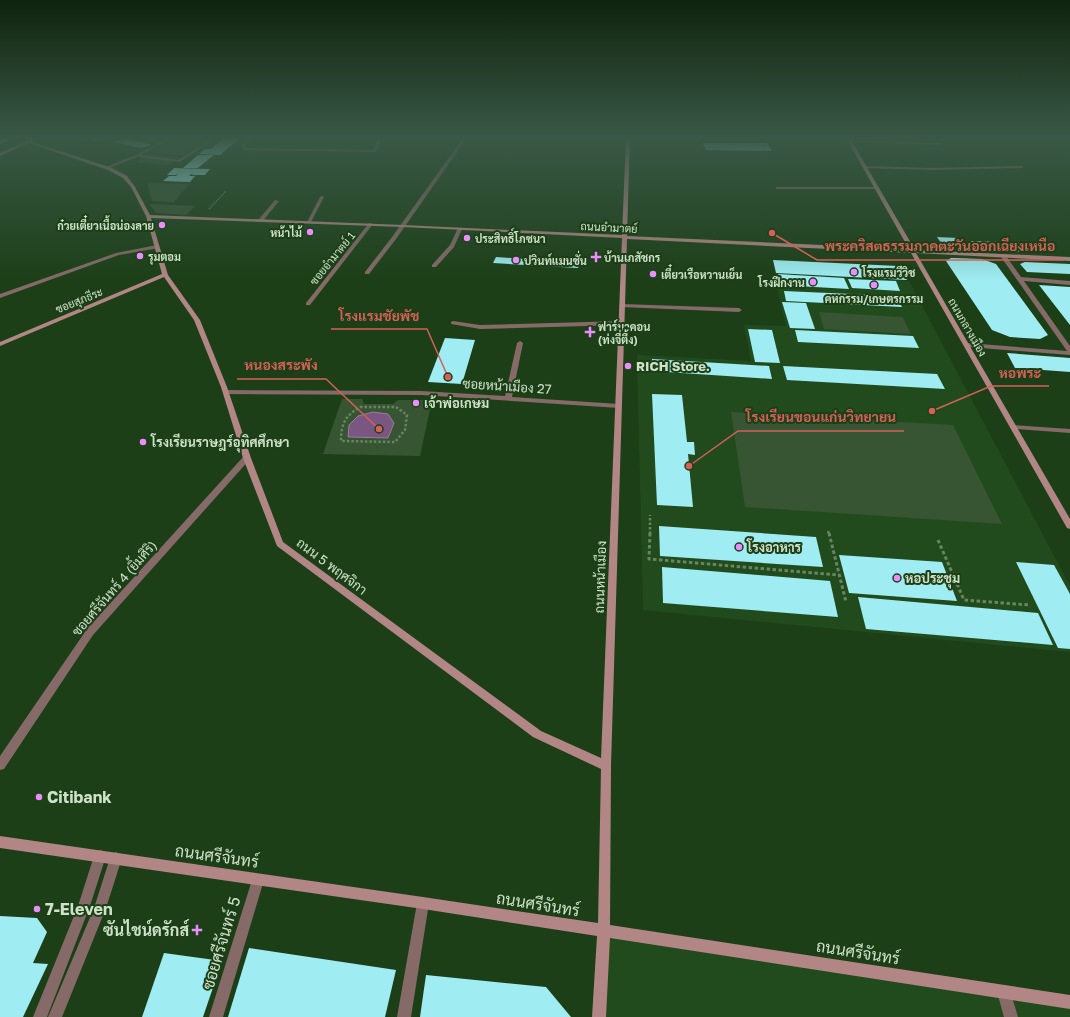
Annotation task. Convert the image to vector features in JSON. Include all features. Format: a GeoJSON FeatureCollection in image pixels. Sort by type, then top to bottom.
{"type":"FeatureCollection","features":[{"type":"Feature","properties":{"kind":"street","name":"ถนน 5 พฤศจิกา"},"geometry":{"type":"LineString","coordinates":[[132,185],[148,216],[165,276],[197,320],[226,392],[247,458],[280,544],[536,734],[606,766]]}},
{"type":"Feature","properties":{"kind":"street"},"geometry":{"type":"LineString","coordinates":[[367,273],[432,185]]}},
{"type":"Feature","properties":{"kind":"street","name":"ถนนหน้าเมือง"},"geometry":{"type":"LineString","coordinates":[[599,1017],[604,931],[606,766],[626,185]]}},
{"type":"Feature","properties":{"kind":"street"},"geometry":{"type":"LineString","coordinates":[[778,188],[877,188]]}},
{"type":"Feature","properties":{"kind":"street","name":"ถนนกลางเมือง"},"geometry":{"type":"LineString","coordinates":[[877,188],[1015,427],[1070,526]]}},
{"type":"Feature","properties":{"kind":"street"},"geometry":{"type":"LineString","coordinates":[[308,222],[322,197]]}},
{"type":"Feature","properties":{"kind":"street"},"geometry":{"type":"LineString","coordinates":[[261,220],[277,201]]}},
{"type":"Feature","properties":{"kind":"street","name":"ถนนอำมาตย์"},"geometry":{"type":"LineString","coordinates":[[148,216],[460,228],[624,238],[1070,259]]}},
{"type":"Feature","properties":{"kind":"street","name":"ซอยอำมาตย์ 1"},"geometry":{"type":"LineString","coordinates":[[308,304],[371,224]]}},
{"type":"Feature","properties":{"kind":"street"},"geometry":{"type":"LineString","coordinates":[[434,266],[452,246],[460,228]]}},
{"type":"Feature","properties":{"kind":"street"},"geometry":{"type":"LineString","coordinates":[[0,296],[118,254],[157,248]]}},
{"type":"Feature","properties":{"kind":"street"},"geometry":{"type":"LineString","coordinates":[[1004,256],[1070,352]]}},
{"type":"Feature","properties":{"kind":"street","name":"ซอยสุภธีระ"},"geometry":{"type":"LineString","coordinates":[[0,344],[165,276]]}},
{"type":"Feature","properties":{"kind":"street"},"geometry":{"type":"LineString","coordinates":[[1020,279],[1070,283]]}},
{"type":"Feature","properties":{"kind":"street"},"geometry":{"type":"LineString","coordinates":[[622,306],[739,310]]}},
{"type":"Feature","properties":{"kind":"street"},"geometry":{"type":"LineString","coordinates":[[453,323],[480,327],[622,323]]}},
{"type":"Feature","properties":{"kind":"street"},"geometry":{"type":"LineString","coordinates":[[508,398],[520,343]]}},
{"type":"Feature","properties":{"kind":"street"},"geometry":{"type":"LineString","coordinates":[[968,345],[1070,352]]}},
{"type":"Feature","properties":{"kind":"street","name":"ซอยหน้าเมือง 27"},"geometry":{"type":"LineString","coordinates":[[226,392],[421,392],[619,406]]}},
{"type":"Feature","properties":{"kind":"street"},"geometry":{"type":"LineString","coordinates":[[1015,427],[1070,431]]}},
{"type":"Feature","properties":{"kind":"street","name":"ซอยศรีจันทร์ 4 (ยิ้มศิริ)"},"geometry":{"type":"LineString","coordinates":[[0,765],[90,632],[247,458]]}},
{"type":"Feature","properties":{"kind":"street","name":"ถนนศรีจันทร์"},"geometry":{"type":"LineString","coordinates":[[0,842],[423,903],[1070,1002]]}},
{"type":"Feature","properties":{"kind":"street"},"geometry":{"type":"LineString","coordinates":[[40,1017],[84,906],[100,856]]}},
{"type":"Feature","properties":{"kind":"street"},"geometry":{"type":"LineString","coordinates":[[55,1017],[100,908],[116,858]]}},
{"type":"Feature","properties":{"kind":"street","name":"ซอยศรีจันทร์ 5"},"geometry":{"type":"LineString","coordinates":[[216,1017],[258,880]]}},
{"type":"Feature","properties":{"kind":"street"},"geometry":{"type":"LineString","coordinates":[[404,1017],[423,903]]}},
{"type":"Feature","properties":{"kind":"street"},"geometry":{"type":"LineString","coordinates":[[1004,992],[1012,1017]]}},
{"type":"Feature","properties":{"kind":"path"},"geometry":{"type":"LineString","coordinates":[[200,218],[226,191]]}},
{"type":"Feature","properties":{"kind":"path"},"geometry":{"type":"LineString","coordinates":[[360,407],[396,407],[407,415],[405,430],[395,442],[341,441],[341,426],[348,414],[360,407]]}},
{"type":"Feature","properties":{"kind":"path"},"geometry":{"type":"LineString","coordinates":[[650,515],[649,559],[839,575]]}},
{"type":"Feature","properties":{"kind":"path"},"geometry":{"type":"LineString","coordinates":[[828,531],[846,602]]}},
{"type":"Feature","properties":{"kind":"path"},"geometry":{"type":"LineString","coordinates":[[938,540],[964,600],[1030,605]]}},
{"type":"Feature","properties":{"kind":"shaded area"},"geometry":{"type":"Polygon","coordinates":[[[148,185],[188,185],[174,202],[152,201],[148,185]]]}},
{"type":"Feature","properties":{"kind":"shaded area"},"geometry":{"type":"Polygon","coordinates":[[[149,204],[195,206],[186,215],[156,213],[149,204]]]}},
{"type":"Feature","properties":{"kind":"shaded area"},"geometry":{"type":"Polygon","coordinates":[[[774,274],[909,281],[1070,586],[1070,652],[643,610],[637,355],[751,361],[744,325],[786,326],[774,274]],[[819,313],[911,334],[903,317],[819,313]]]}},
{"type":"Feature","properties":{"kind":"shaded area"},"geometry":{"type":"Polygon","coordinates":[[[819,312],[903,317],[911,334],[824,329],[819,312]]]}},
{"type":"Feature","properties":{"kind":"shaded area"},"geometry":{"type":"Polygon","coordinates":[[[342,399],[362,399],[364,404],[393,404],[398,400],[432,400],[420,456],[323,454],[342,399]]]}},
{"type":"Feature","properties":{"kind":"shaded area"},"geometry":{"type":"Polygon","coordinates":[[[373,412],[388,414],[394,423],[388,438],[348,437],[349,425],[358,416],[373,412]]]}},
{"type":"Feature","properties":{"kind":"shaded area"},"geometry":{"type":"Polygon","coordinates":[[[731,412],[953,425],[1002,524],[745,507],[731,412]]]}},
{"type":"Feature","properties":{"kind":"shaded area"},"geometry":{"type":"Polygon","coordinates":[[[604,931],[1070,1002],[1070,1017],[599,1017],[604,931]]]}},
{"type":"Feature","properties":{"kind":"building"},"geometry":{"type":"Polygon","coordinates":[[[937,237],[959,238],[967,249],[944,247],[937,237]]]}},
{"type":"Feature","properties":{"kind":"building"},"geometry":{"type":"Polygon","coordinates":[[[969,241],[1035,243],[1044,252],[976,250],[969,241]]]}},
{"type":"Feature","properties":{"kind":"building","name":"ปวินท์แมนชั่น"},"geometry":{"type":"Polygon","coordinates":[[[496,257],[580,263],[578,268],[493,263],[496,257]]]}},
{"type":"Feature","properties":{"kind":"building"},"geometry":{"type":"Polygon","coordinates":[[[951,258],[982,259],[996,264],[1048,335],[1040,339],[1010,337],[992,330],[946,261],[951,258]]]}},
{"type":"Feature","properties":{"kind":"building"},"geometry":{"type":"Polygon","coordinates":[[[773,260],[898,266],[907,280],[776,273],[773,260]]]}},
{"type":"Feature","properties":{"kind":"building"},"geometry":{"type":"Polygon","coordinates":[[[1025,262],[1070,264],[1070,274],[1027,272],[1020,264],[1025,262]]]}},
{"type":"Feature","properties":{"kind":"building","name":"โรงฝึกงาน"},"geometry":{"type":"Polygon","coordinates":[[[778,274],[844,278],[849,289],[780,285],[778,274]]]}},
{"type":"Feature","properties":{"kind":"building","name":"คหกรรม/เกษตรกรรม"},"geometry":{"type":"Polygon","coordinates":[[[848,279],[896,281],[900,291],[852,288],[848,279]]]}},
{"type":"Feature","properties":{"kind":"building"},"geometry":{"type":"Polygon","coordinates":[[[1039,285],[1070,287],[1070,325],[1039,285]]]}},
{"type":"Feature","properties":{"kind":"building"},"geometry":{"type":"Polygon","coordinates":[[[784,291],[896,296],[902,307],[786,301],[784,291]]]}},
{"type":"Feature","properties":{"kind":"building"},"geometry":{"type":"Polygon","coordinates":[[[782,302],[806,303],[815,329],[790,328],[782,302]]]}},
{"type":"Feature","properties":{"kind":"building"},"geometry":{"type":"Polygon","coordinates":[[[748,329],[772,330],[780,363],[755,362],[748,329]]]}},
{"type":"Feature","properties":{"kind":"building"},"geometry":{"type":"Polygon","coordinates":[[[795,330],[913,336],[919,348],[798,342],[795,330]]]}},
{"type":"Feature","properties":{"kind":"building"},"geometry":{"type":"Polygon","coordinates":[[[445,338],[475,340],[462,384],[428,382],[445,338]]]}},
{"type":"Feature","properties":{"kind":"building"},"geometry":{"type":"Polygon","coordinates":[[[1007,353],[1070,358],[1070,372],[1015,368],[1007,353]]]}},
{"type":"Feature","properties":{"kind":"building"},"geometry":{"type":"Polygon","coordinates":[[[652,359],[769,366],[772,379],[652,371],[652,359]]]}},
{"type":"Feature","properties":{"kind":"building"},"geometry":{"type":"Polygon","coordinates":[[[783,366],[937,374],[945,389],[787,380],[783,366]]]}},
{"type":"Feature","properties":{"kind":"building"},"geometry":{"type":"Polygon","coordinates":[[[652,394],[682,395],[687,442],[694,442],[695,455],[688,454],[693,507],[657,505],[652,394]]]}},
{"type":"Feature","properties":{"kind":"building"},"geometry":{"type":"Polygon","coordinates":[[[659,526],[816,537],[823,567],[660,556],[659,526]]]}},
{"type":"Feature","properties":{"kind":"building","name":"หอประชุม"},"geometry":{"type":"Polygon","coordinates":[[[839,555],[942,562],[957,601],[849,593],[839,555]]]}},
{"type":"Feature","properties":{"kind":"building"},"geometry":{"type":"Polygon","coordinates":[[[1016,562],[1054,565],[1070,594],[1070,649],[1058,648],[1016,562]]]}},
{"type":"Feature","properties":{"kind":"building"},"geometry":{"type":"Polygon","coordinates":[[[662,567],[830,581],[838,617],[663,603],[662,567]]]}},
{"type":"Feature","properties":{"kind":"building"},"geometry":{"type":"Polygon","coordinates":[[[858,597],[1038,613],[1053,645],[866,629],[858,597]]]}},
{"type":"Feature","properties":{"kind":"building"},"geometry":{"type":"Polygon","coordinates":[[[0,916],[37,918],[47,932],[33,963],[48,964],[23,1017],[0,1017],[0,916]]]}},
{"type":"Feature","properties":{"kind":"building"},"geometry":{"type":"Polygon","coordinates":[[[249,948],[396,970],[385,1017],[228,1017],[249,948]]]}},
{"type":"Feature","properties":{"kind":"building"},"geometry":{"type":"Polygon","coordinates":[[[164,953],[222,961],[203,1017],[142,1017],[164,953]]]}},
{"type":"Feature","properties":{"kind":"building"},"geometry":{"type":"Polygon","coordinates":[[[426,975],[546,987],[571,1017],[420,1017],[426,975]]]}},
{"type":"Feature","properties":{"kind":"place","name":"ก๋วยเตี๋ยวเนื้อน่องลาย"},"geometry":{"type":"Point","coordinates":[162,225]}},
{"type":"Feature","properties":{"kind":"place","name":"หน้าไม้"},"geometry":{"type":"Point","coordinates":[310,232]}},
{"type":"Feature","properties":{"kind":"place","name":"พระคริสตธรรมภาคตะวันออกเฉียงเหนือ"},"geometry":{"type":"Point","coordinates":[772,233]}},
{"type":"Feature","properties":{"kind":"place","name":"ประสิทธิ์โภชนา"},"geometry":{"type":"Point","coordinates":[467,238]}},
{"type":"Feature","properties":{"kind":"place","name":"รุมตอม"},"geometry":{"type":"Point","coordinates":[140,256]}},
{"type":"Feature","properties":{"kind":"place","name":"บ้านเภสัชกร"},"geometry":{"type":"Point","coordinates":[596,257]}},
{"type":"Feature","properties":{"kind":"place","name":"ปวินท์แมนชั่น"},"geometry":{"type":"Point","coordinates":[516,260]}},
{"type":"Feature","properties":{"kind":"place","name":"โรงแรมวีวิช"},"geometry":{"type":"Point","coordinates":[854,272]}},
{"type":"Feature","properties":{"kind":"place","name":"เตี๋ยวเรือหวานเย็น"},"geometry":{"type":"Point","coordinates":[653,274]}},
{"type":"Feature","properties":{"kind":"place","name":"โรงฝึกงาน"},"geometry":{"type":"Point","coordinates":[813,282]}},
{"type":"Feature","properties":{"kind":"place","name":"คหกรรม/เกษตรกรรม"},"geometry":{"type":"Point","coordinates":[874,285]}},
{"type":"Feature","properties":{"kind":"place","name":"ฟาร์มาคอน (ท่งจี่ตึ้ง)"},"geometry":{"type":"Point","coordinates":[590,332]}},
{"type":"Feature","properties":{"kind":"place","name":"RICH Store."},"geometry":{"type":"Point","coordinates":[628,366]}},
{"type":"Feature","properties":{"kind":"place","name":"โรงแรมชัยพัช"},"geometry":{"type":"Point","coordinates":[448,377]}},
{"type":"Feature","properties":{"kind":"place","name":"เจ้าพ่อเกษม"},"geometry":{"type":"Point","coordinates":[416,403]}},
{"type":"Feature","properties":{"kind":"place","name":"หอพระ"},"geometry":{"type":"Point","coordinates":[932,411]}},
{"type":"Feature","properties":{"kind":"place","name":"หนองสระพัง"},"geometry":{"type":"Point","coordinates":[379,429]}},
{"type":"Feature","properties":{"kind":"place","name":"โรงเรียนราษฎร์อุทิศศึกษา"},"geometry":{"type":"Point","coordinates":[143,442]}},
{"type":"Feature","properties":{"kind":"place","name":"โรงเรียนขอนแก่นวิทยายน"},"geometry":{"type":"Point","coordinates":[689,466]}},
{"type":"Feature","properties":{"kind":"place","name":"โรงอาหาร"},"geometry":{"type":"Point","coordinates":[739,547]}},
{"type":"Feature","properties":{"kind":"place","name":"หอประชุม"},"geometry":{"type":"Point","coordinates":[897,578]}},
{"type":"Feature","properties":{"kind":"place","name":"Citibank"},"geometry":{"type":"Point","coordinates":[39,797]}},
{"type":"Feature","properties":{"kind":"place","name":"7-Eleven"},"geometry":{"type":"Point","coordinates":[37,909]}},
{"type":"Feature","properties":{"kind":"place","name":"ซันไชน์ดรักส์"},"geometry":{"type":"Point","coordinates":[197,930]}}]}
